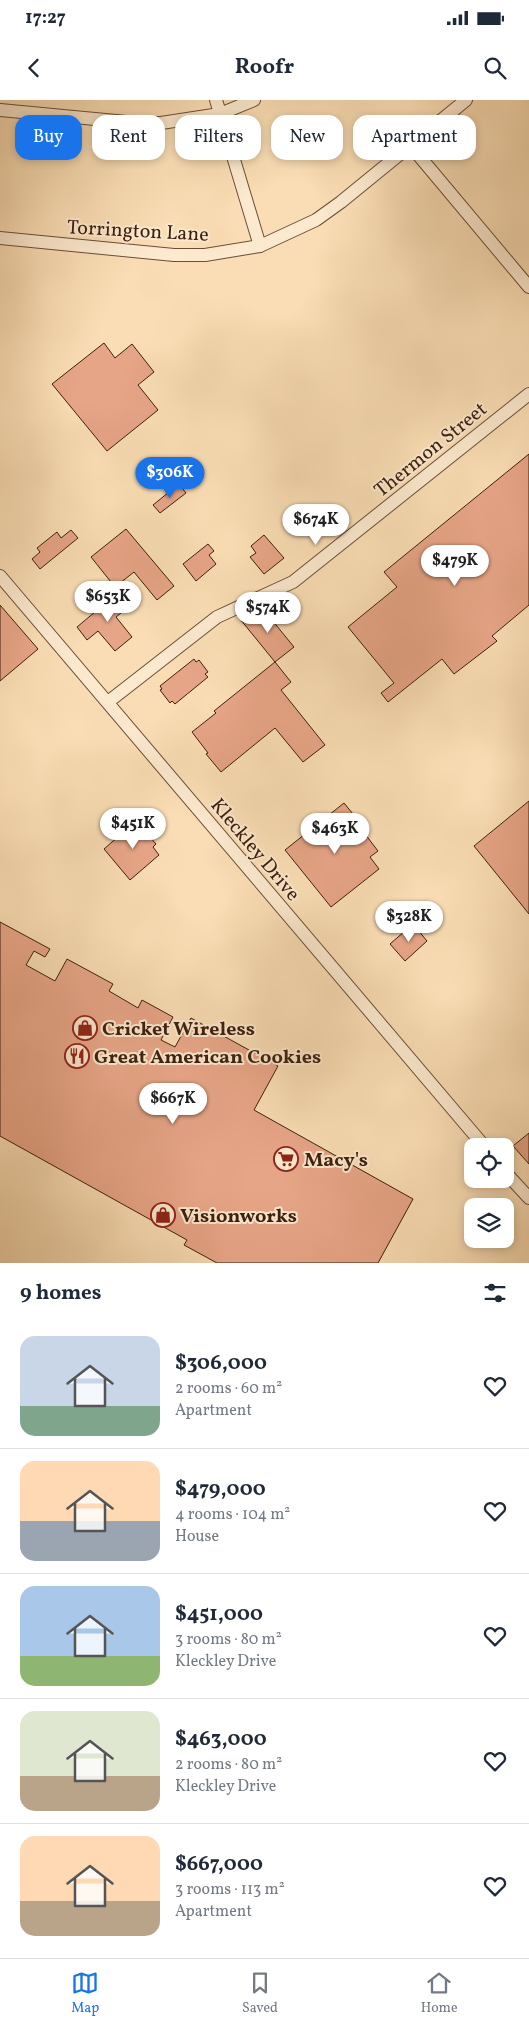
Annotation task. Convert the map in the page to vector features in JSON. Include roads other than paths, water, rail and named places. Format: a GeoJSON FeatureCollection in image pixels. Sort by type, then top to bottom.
{"type":"FeatureCollection","features":[{"type":"Feature","properties":{"kind":"street"},"geometry":{"type":"LineString","coordinates":[[216,100],[260,246]]}},
{"type":"Feature","properties":{"kind":"street"},"geometry":{"type":"LineString","coordinates":[[0,110],[145,123],[189,120],[220,114],[254,100]]}},
{"type":"Feature","properties":{"kind":"street","name":"Torrington Lane"},"geometry":{"type":"LineString","coordinates":[[447,115],[466,100]]}},
{"type":"Feature","properties":{"kind":"street","name":"Torrington Lane"},"geometry":{"type":"LineString","coordinates":[[0,238],[174,255],[205,255],[260,246],[316,220],[391,160]]}},
{"type":"Feature","properties":{"kind":"street"},"geometry":{"type":"LineString","coordinates":[[423,160],[529,287]]}},
{"type":"Feature","properties":{"kind":"street","name":"Thermon Street"},"geometry":{"type":"LineString","coordinates":[[108,702],[217,617],[293,582],[529,394]]}},
{"type":"Feature","properties":{"kind":"street","name":"Kleckley Drive"},"geometry":{"type":"LineString","coordinates":[[0,576],[477,1138]]}},
{"type":"Feature","properties":{"kind":"street"},"geometry":{"type":"LineString","coordinates":[[514,1182],[529,1198]]}},
{"type":"Feature","properties":{"kind":"place","name":"Cricket Wireless"},"geometry":{"type":"Point","coordinates":[85,1028]}},
{"type":"Feature","properties":{"kind":"place","name":"Great American Cookies"},"geometry":{"type":"Point","coordinates":[77,1056]}},
{"type":"Feature","properties":{"kind":"place","name":"Macy's"},"geometry":{"type":"Point","coordinates":[286,1159]}},
{"type":"Feature","properties":{"kind":"place","name":"Visionworks"},"geometry":{"type":"Point","coordinates":[163,1215]}}]}
